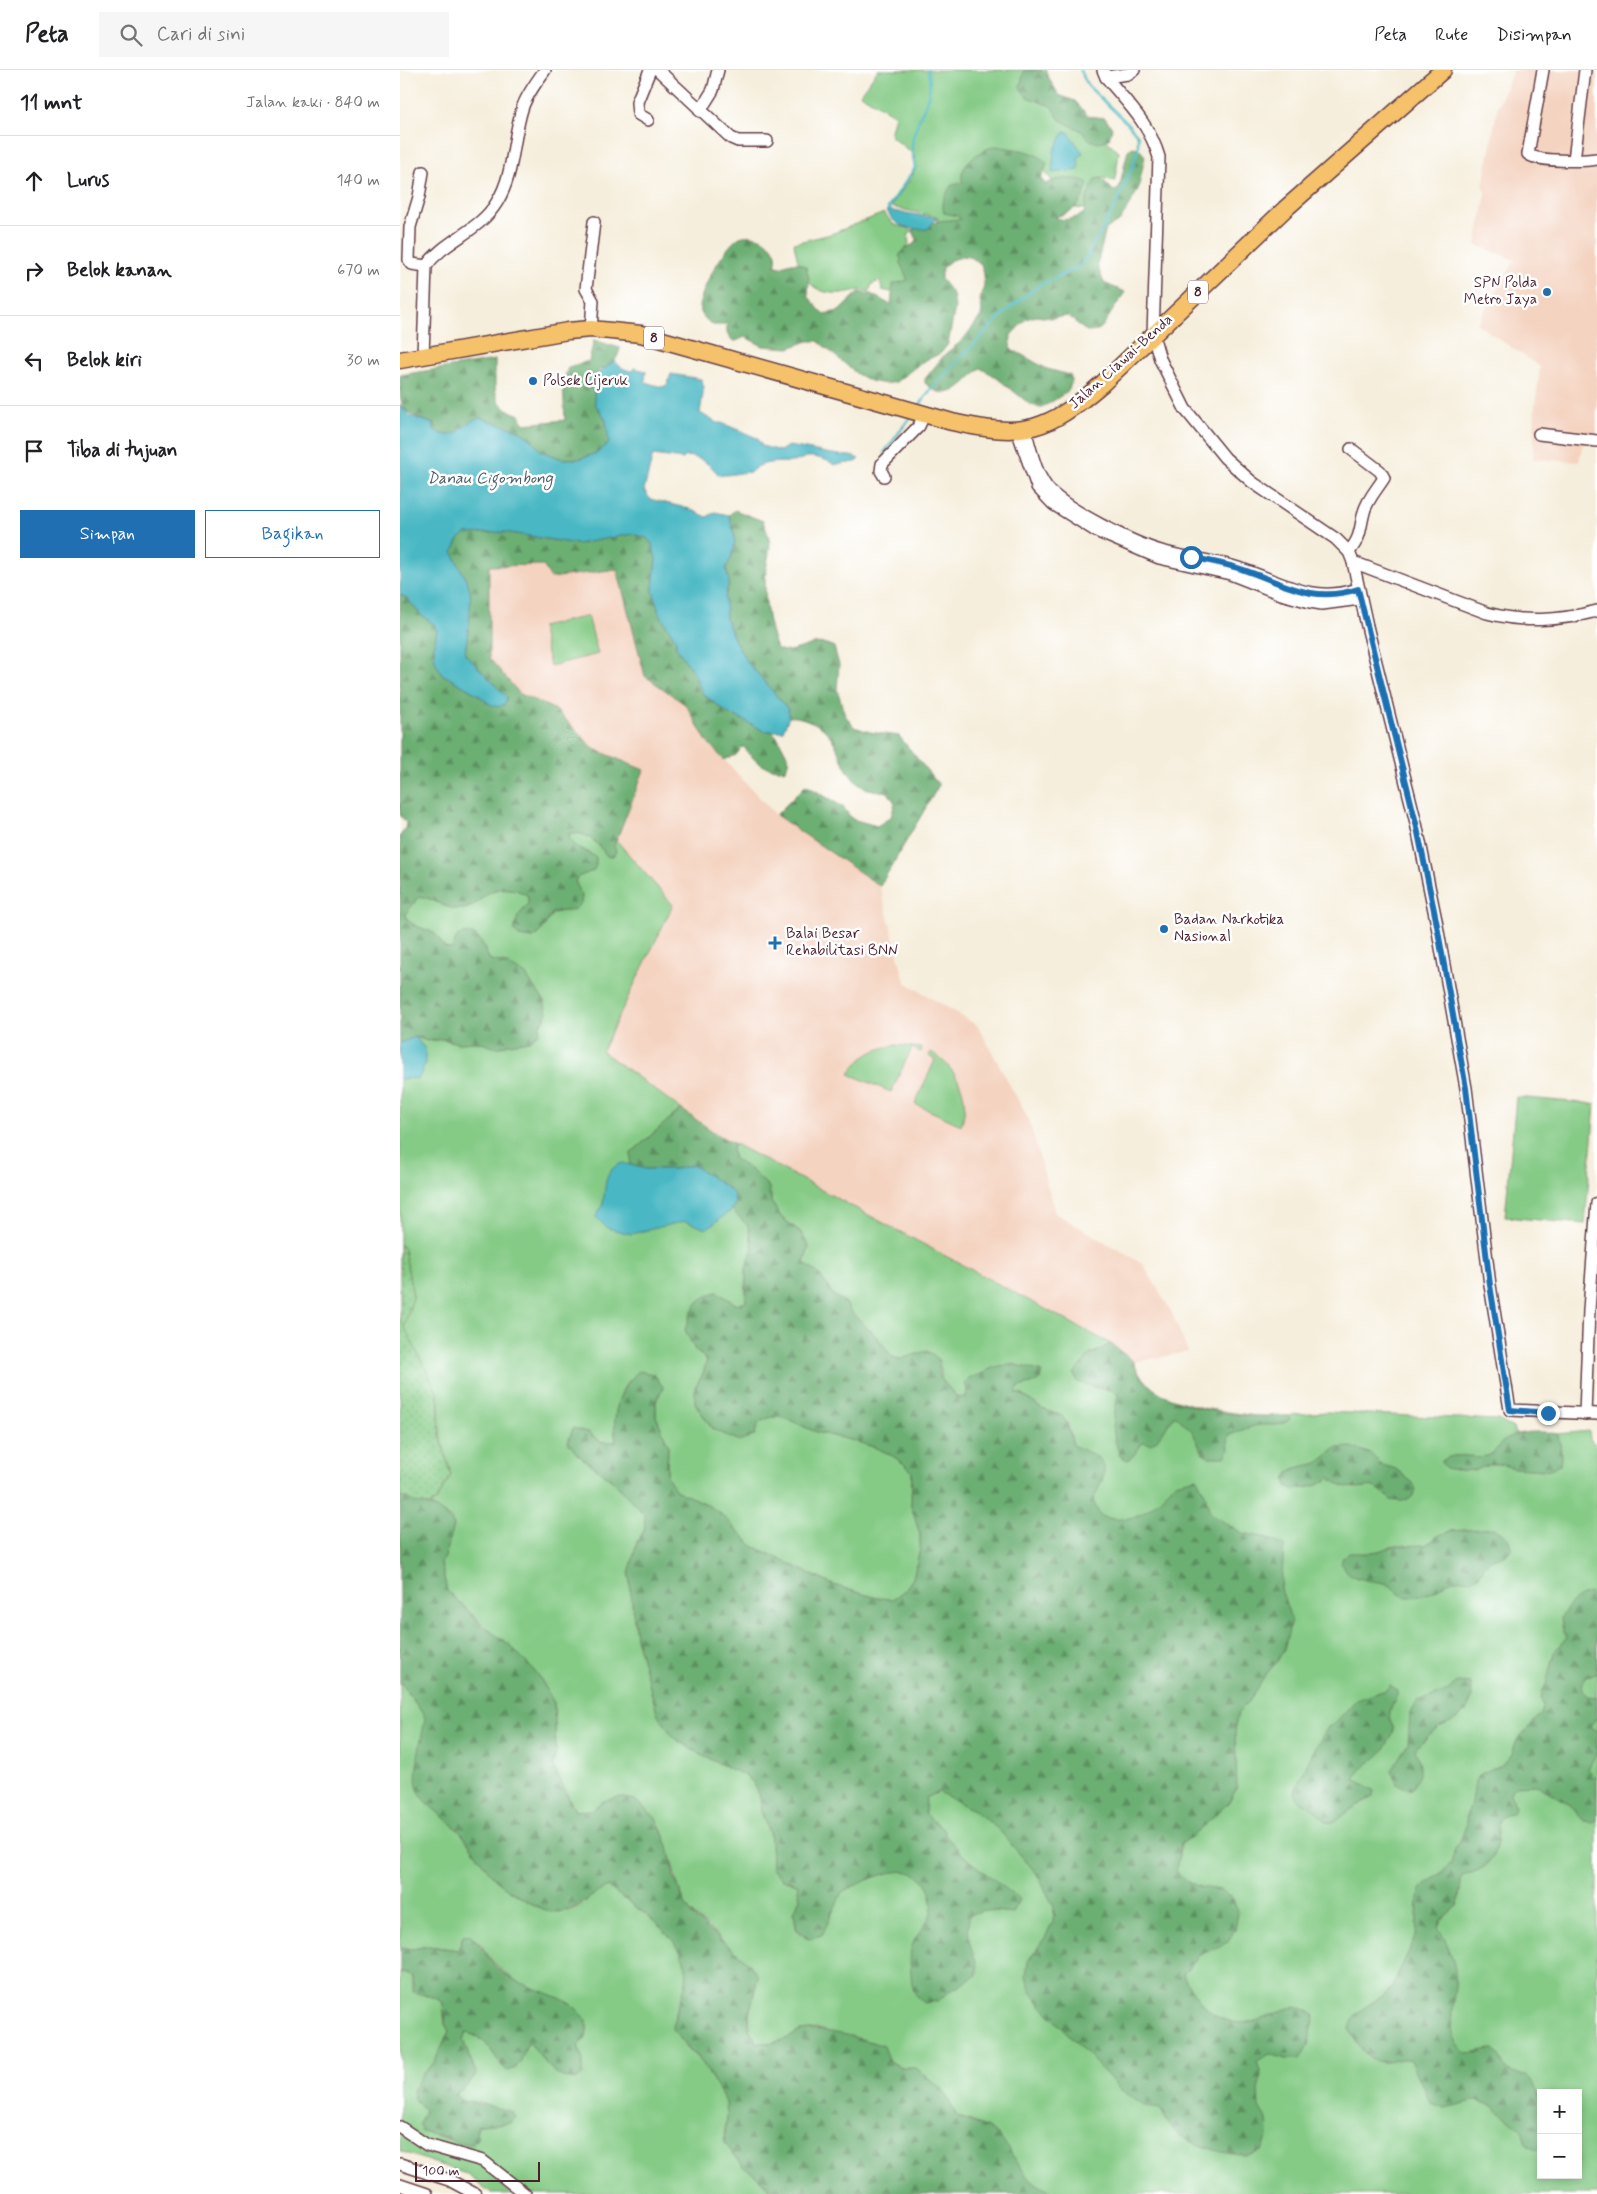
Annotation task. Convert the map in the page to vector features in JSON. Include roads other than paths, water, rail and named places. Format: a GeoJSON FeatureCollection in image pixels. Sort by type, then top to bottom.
{"type":"FeatureCollection","features":[{"type":"Feature","properties":{"kind":"highway","name":"Jalan Ciawai-Benda"},"geometry":{"type":"LineString","coordinates":[[922,414],[988,430],[1021,430],[1052,420],[1074,407],[1103,383],[1286,210],[1443,70]]}},
{"type":"Feature","properties":{"kind":"highway","name":"8"},"geometry":{"type":"LineString","coordinates":[[400,360],[547,334],[591,329],[641,334],[922,414]]}},
{"type":"Feature","properties":{"kind":"street"},"geometry":{"type":"LineString","coordinates":[[423,356],[426,266],[433,258],[483,221],[498,202],[513,158],[523,107],[529,93],[545,70]]}},
{"type":"Feature","properties":{"kind":"street"},"geometry":{"type":"LineString","coordinates":[[648,120],[638,114],[636,105],[650,70]]}},
{"type":"Feature","properties":{"kind":"street"},"geometry":{"type":"LineString","coordinates":[[658,70],[731,138],[738,141],[768,141]]}},
{"type":"Feature","properties":{"kind":"street"},"geometry":{"type":"LineString","coordinates":[[700,111],[713,90],[718,70]]}},
{"type":"Feature","properties":{"kind":"street"},"geometry":{"type":"LineString","coordinates":[[1105,74],[1128,74],[1134,70]]}},
{"type":"Feature","properties":{"kind":"street"},"geometry":{"type":"LineString","coordinates":[[1542,70],[1528,154],[1534,157],[1574,160],[1597,158]]}},
{"type":"Feature","properties":{"kind":"street"},"geometry":{"type":"LineString","coordinates":[[1574,160],[1585,70]]}},
{"type":"Feature","properties":{"kind":"street"},"geometry":{"type":"LineString","coordinates":[[1105,74],[1145,124],[1154,139],[1159,157],[1153,334],[1160,359],[1185,409],[1225,458],[1252,482],[1325,531],[1351,557],[1486,613],[1523,621],[1557,620],[1597,611]]}},
{"type":"Feature","properties":{"kind":"street"},"geometry":{"type":"LineString","coordinates":[[423,172],[420,197],[410,227],[409,260],[412,264],[426,266]]}},
{"type":"Feature","properties":{"kind":"street"},"geometry":{"type":"LineString","coordinates":[[591,329],[593,301],[586,289],[594,222]]}},
{"type":"Feature","properties":{"kind":"street"},"geometry":{"type":"LineString","coordinates":[[884,476],[881,471],[882,464],[919,426],[922,414]]}},
{"type":"Feature","properties":{"kind":"street"},"geometry":{"type":"LineString","coordinates":[[1021,430],[1044,482],[1051,491],[1100,524],[1161,551],[1284,587],[1312,594],[1359,594]]}},
{"type":"Feature","properties":{"kind":"street"},"geometry":{"type":"LineString","coordinates":[[1540,434],[1597,441]]}},
{"type":"Feature","properties":{"kind":"street"},"geometry":{"type":"LineString","coordinates":[[1351,449],[1380,471],[1384,478],[1364,511],[1360,535],[1351,557],[1416,823],[1461,1054],[1468,1097],[1476,1179],[1490,1285],[1510,1410],[1597,1414]]}},
{"type":"Feature","properties":{"kind":"street"},"geometry":{"type":"LineString","coordinates":[[1585,1414],[1597,1203]]}},
{"type":"Feature","properties":{"kind":"street"},"geometry":{"type":"LineString","coordinates":[[400,2127],[428,2145],[483,2161],[525,2194]]}},
{"type":"Feature","properties":{"kind":"street"},"geometry":{"type":"LineString","coordinates":[[400,2164],[450,2180],[475,2194]]}},
{"type":"Feature","properties":{"kind":"street"},"geometry":{"type":"LineString","coordinates":[[416,2190],[421,2170]]}},
{"type":"Feature","properties":{"kind":"street"},"geometry":{"type":"LineString","coordinates":[[400,2185],[427,2194]]}},
{"type":"Feature","properties":{"kind":"water"},"geometry":{"type":"Polygon","coordinates":[[[1064,132],[1068,132],[1083,153],[1078,158],[1079,170],[1052,173],[1054,151],[1064,132]]]}},
{"type":"Feature","properties":{"kind":"water"},"geometry":{"type":"Polygon","coordinates":[[[887,210],[937,218],[928,229],[915,229],[898,224],[887,210]]]}},
{"type":"Feature","properties":{"kind":"water","name":"Danau Cigombong"},"geometry":{"type":"Polygon","coordinates":[[[615,360],[620,366],[631,371],[634,368],[646,371],[645,382],[662,387],[667,385],[671,374],[701,379],[704,387],[700,413],[717,423],[722,423],[757,438],[762,446],[780,451],[788,446],[851,456],[859,459],[856,462],[834,465],[821,459],[807,457],[794,462],[765,464],[751,472],[719,475],[712,467],[700,459],[685,456],[683,459],[653,455],[644,490],[650,499],[690,509],[707,517],[715,512],[729,515],[735,542],[733,554],[726,568],[729,582],[725,597],[726,619],[735,641],[748,663],[788,709],[789,717],[783,731],[764,731],[729,714],[703,694],[693,672],[676,647],[676,640],[659,613],[653,590],[656,559],[652,544],[647,538],[632,534],[577,544],[505,532],[465,534],[459,539],[453,552],[470,591],[465,654],[507,697],[505,704],[498,707],[491,705],[477,694],[442,674],[435,661],[434,645],[437,631],[434,624],[421,615],[406,597],[400,595],[400,404],[410,416],[432,423],[434,430],[442,434],[454,434],[473,420],[480,418],[518,430],[531,439],[541,451],[562,459],[579,459],[597,453],[609,443],[606,420],[595,404],[594,392],[588,382],[615,360]]]}},
{"type":"Feature","properties":{"kind":"water"},"geometry":{"type":"Polygon","coordinates":[[[415,1037],[425,1049],[425,1064],[419,1078],[400,1079],[400,1043],[415,1037]]]}},
{"type":"Feature","properties":{"kind":"water"},"geometry":{"type":"Polygon","coordinates":[[[623,1163],[645,1169],[675,1169],[693,1165],[729,1189],[734,1195],[735,1203],[732,1210],[706,1229],[685,1221],[631,1234],[607,1228],[596,1217],[602,1205],[609,1174],[623,1163]]]}},
{"type":"Feature","properties":{"kind":"waterway"},"geometry":{"type":"LineString","coordinates":[[891,211],[888,208],[915,168],[912,144],[929,90],[928,70]]}},
{"type":"Feature","properties":{"kind":"waterway"},"geometry":{"type":"LineString","coordinates":[[919,406],[931,389],[1003,314],[1038,286],[1081,266],[1116,205],[1134,163],[1138,148],[1138,136],[1088,86],[1080,70]]}},
{"type":"Feature","properties":{"kind":"waterway"},"geometry":{"type":"LineString","coordinates":[[884,453],[911,416]]}},
{"type":"Feature","properties":{"kind":"place","name":"SPN Polda Metro Jaya"},"geometry":{"type":"Point","coordinates":[1547,292]}},
{"type":"Feature","properties":{"kind":"place","name":"Polsek Cijeruk"},"geometry":{"type":"Point","coordinates":[533,381]}},
{"type":"Feature","properties":{"kind":"place","name":"Badan Narkotika Nasional"},"geometry":{"type":"Point","coordinates":[1164,929]}},
{"type":"Feature","properties":{"kind":"place","name":"Balai Besar Rehabilitasi BNN"},"geometry":{"type":"Point","coordinates":[775,943]}}]}
